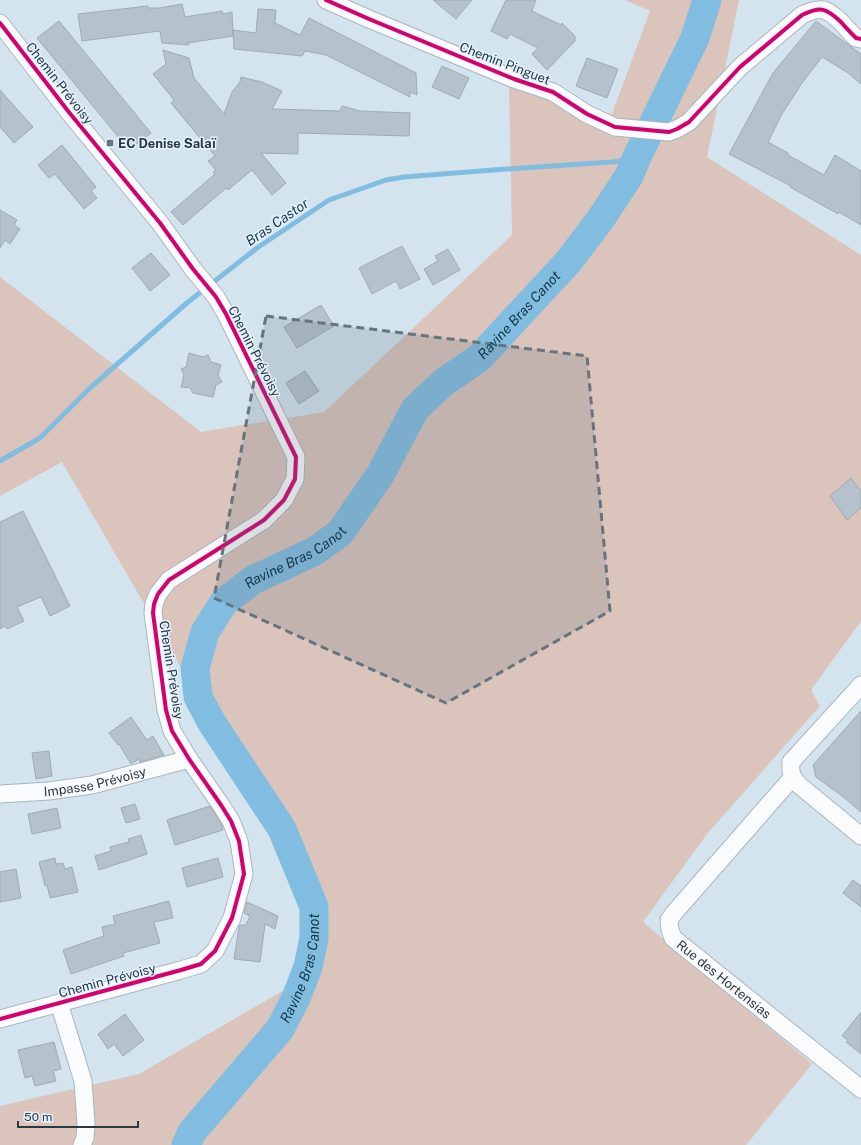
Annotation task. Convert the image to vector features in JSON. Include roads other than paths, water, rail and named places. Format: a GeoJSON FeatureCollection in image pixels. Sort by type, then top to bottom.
{"type":"FeatureCollection","features":[{"type":"Feature","properties":{"kind":"street","name":"Chemin Pinguet"},"geometry":{"type":"LineString","coordinates":[[326,0],[514,79],[553,92],[587,114],[615,127],[669,132],[689,122],[740,66],[815,5],[830,12],[856,38],[861,39]]}},
{"type":"Feature","properties":{"kind":"street","name":"Chemin Prévoisy"},"geometry":{"type":"LineString","coordinates":[[0,23],[68,111],[160,223],[193,269],[216,297],[226,314],[296,457],[295,478],[284,500],[264,520],[169,580],[158,594],[154,604],[153,613],[155,634],[166,710],[172,731],[189,759],[222,805],[231,821],[239,841],[242,856],[244,874],[232,918],[215,951],[201,964],[0,1019]]}},
{"type":"Feature","properties":{"kind":"street"},"geometry":{"type":"LineString","coordinates":[[861,685],[791,762],[790,770],[792,778],[799,785],[861,836]]}},
{"type":"Feature","properties":{"kind":"street","name":"Impasse Prévoisy"},"geometry":{"type":"LineString","coordinates":[[0,794],[49,791],[92,785],[189,759]]}},
{"type":"Feature","properties":{"kind":"street","name":"Rue des Hortensias"},"geometry":{"type":"LineString","coordinates":[[792,778],[674,913],[669,920],[670,930],[673,938],[861,1089]]}},
{"type":"Feature","properties":{"kind":"street"},"geometry":{"type":"LineString","coordinates":[[59,1003],[83,1081],[86,1124],[85,1138],[82,1145]]}},
{"type":"Feature","properties":{"kind":"waterway","name":"Ravine Bras Canot"},"geometry":{"type":"LineString","coordinates":[[186,1145],[192,1132],[280,1029],[296,998],[308,967],[314,938],[314,907],[282,829],[212,723],[198,697],[195,668],[205,632],[224,602],[253,580],[315,551],[340,533],[380,475],[415,409],[444,382],[479,358],[568,262],[600,220],[629,176],[695,38],[707,0]]}},
{"type":"Feature","properties":{"kind":"waterway","name":"Bras Castor"},"geometry":{"type":"LineString","coordinates":[[0,461],[40,438],[90,388],[188,302],[257,248],[329,200],[386,180],[404,177],[636,159]]}},
{"type":"Feature","properties":{"kind":"place","name":"EC Denise Salaï"},"geometry":{"type":"Point","coordinates":[110,143]}}]}
